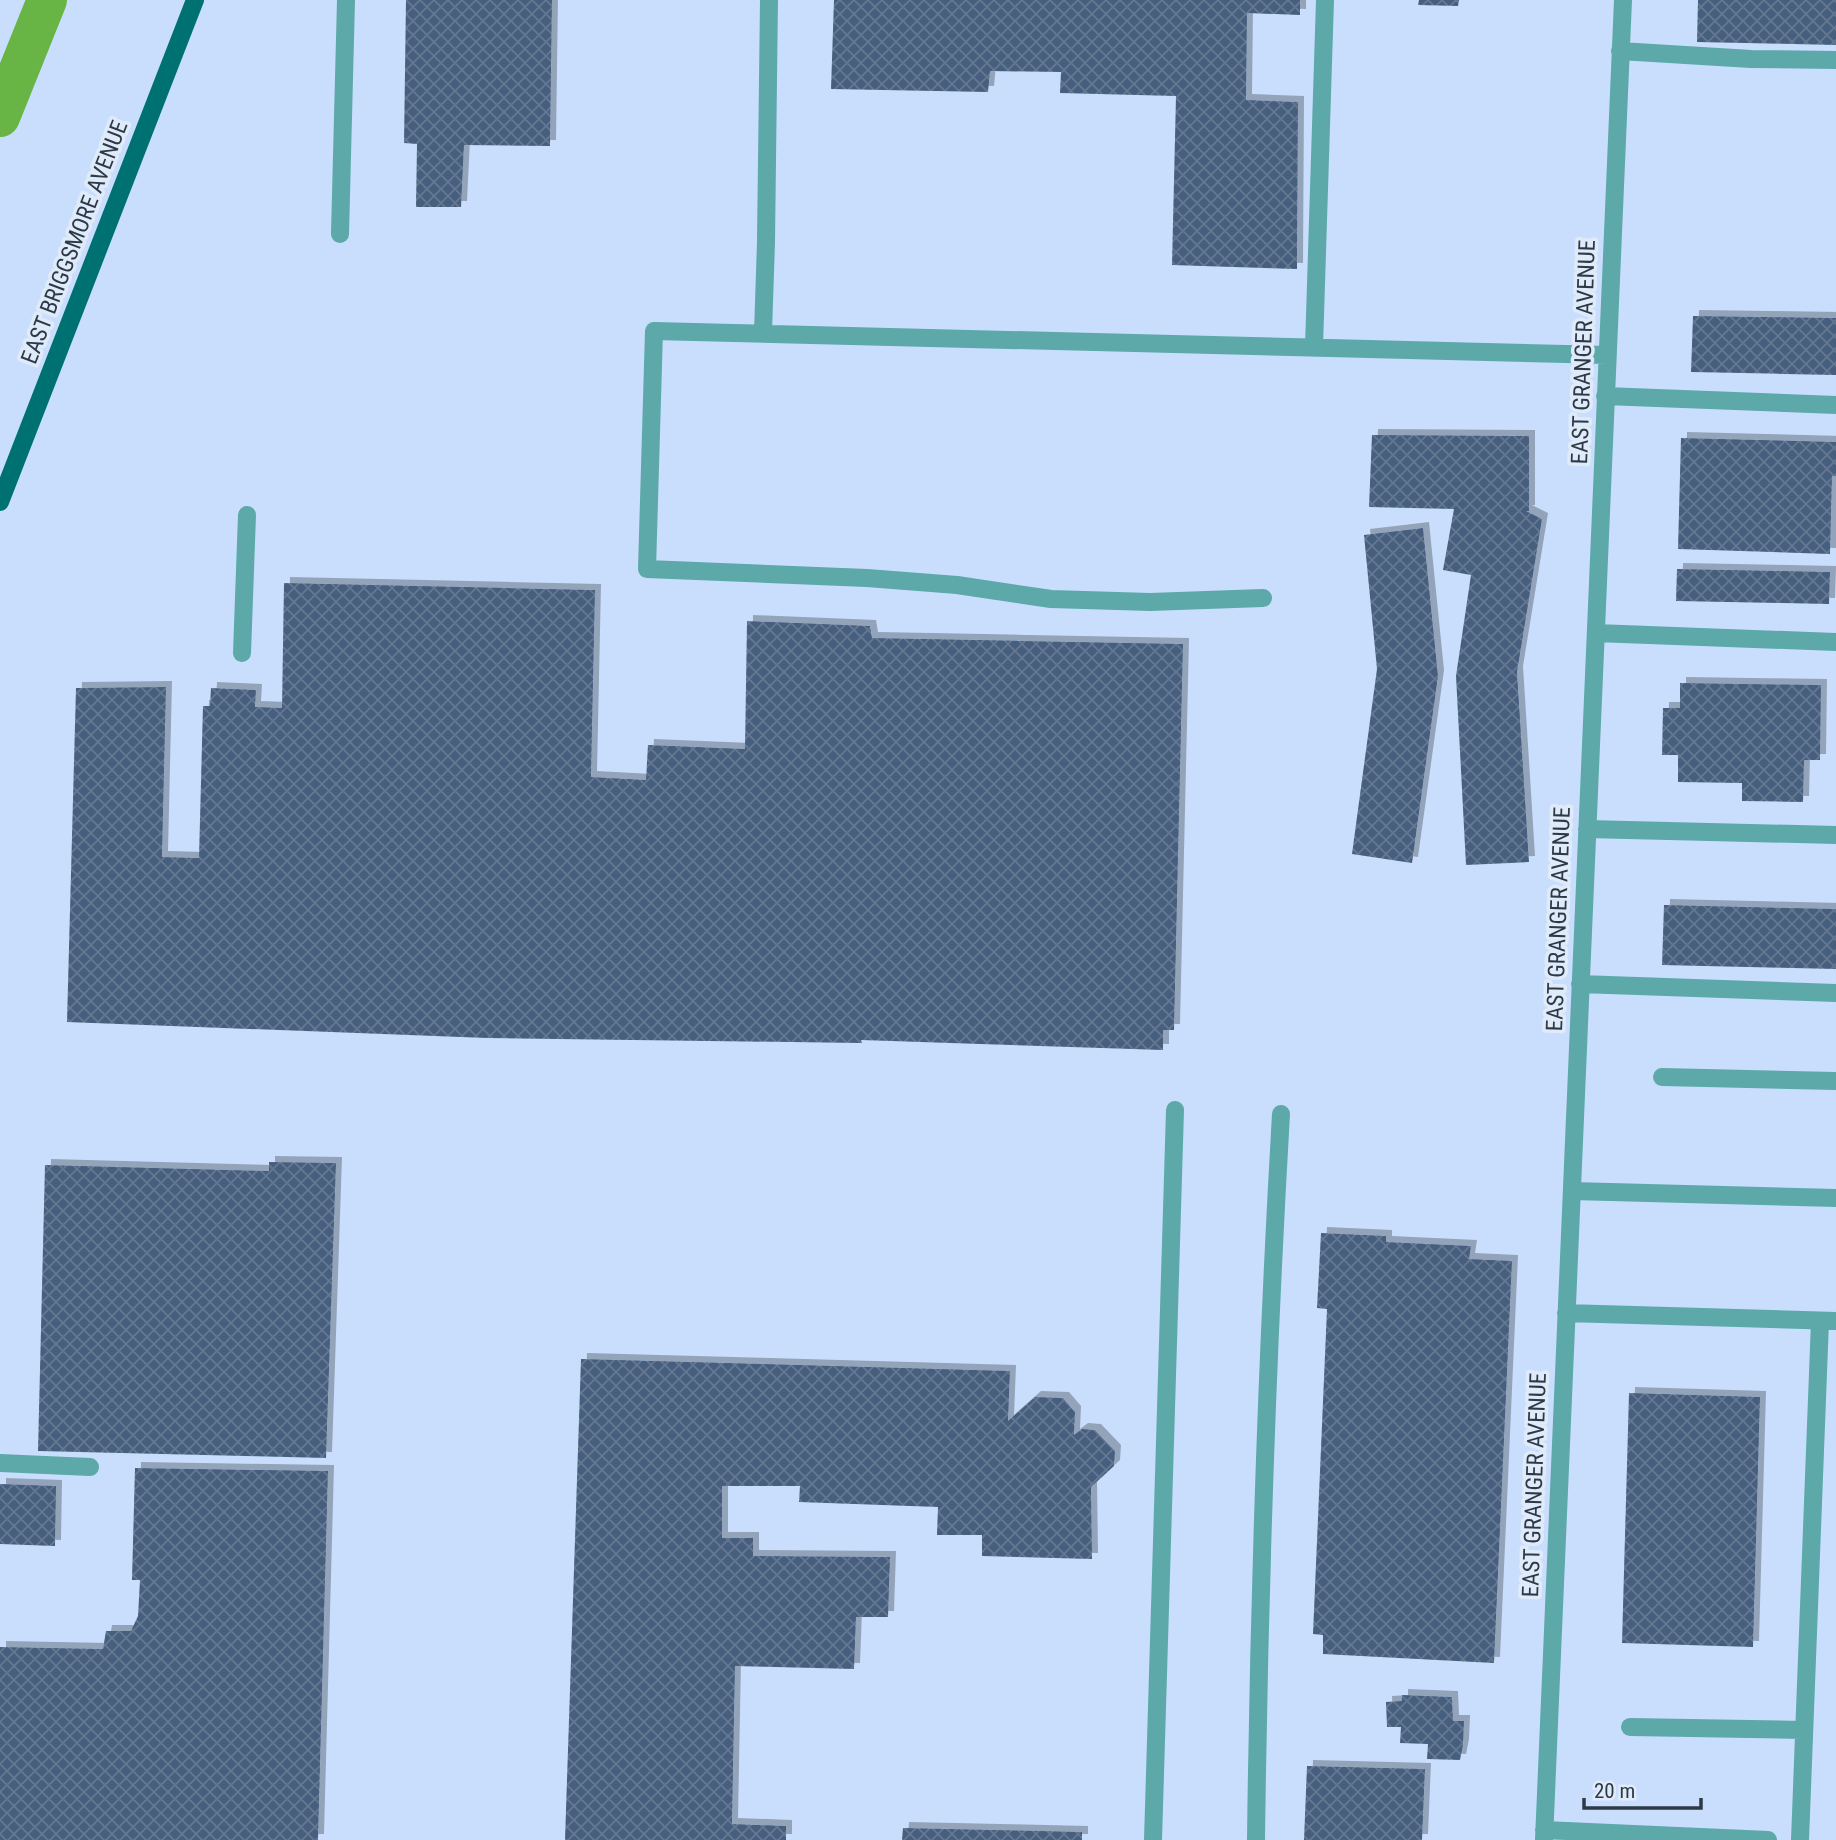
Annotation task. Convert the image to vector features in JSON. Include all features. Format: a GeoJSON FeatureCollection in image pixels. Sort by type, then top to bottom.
{"type":"FeatureCollection","features":[{"type":"Feature","properties":{"kind":"main road","name":"EAST BRIGGSMORE AVENUE"},"geometry":{"type":"LineString","coordinates":[[0,502],[195,0]]}},
{"type":"Feature","properties":{"kind":"street"},"geometry":{"type":"LineString","coordinates":[[340,234],[346,0]]}},
{"type":"Feature","properties":{"kind":"street"},"geometry":{"type":"LineString","coordinates":[[763,333],[769,0]]}},
{"type":"Feature","properties":{"kind":"street"},"geometry":{"type":"LineString","coordinates":[[1314,347],[1325,0]]}},
{"type":"Feature","properties":{"kind":"street","name":"EAST GRANGER AVENUE"},"geometry":{"type":"LineString","coordinates":[[1544,1835],[1623,0]]}},
{"type":"Feature","properties":{"kind":"street"},"geometry":{"type":"LineString","coordinates":[[1620,51],[1751,59],[1836,60]]}},
{"type":"Feature","properties":{"kind":"street"},"geometry":{"type":"LineString","coordinates":[[1263,598],[1150,602],[1051,599],[957,585],[880,579],[647,569],[654,331],[1607,355]]}},
{"type":"Feature","properties":{"kind":"street"},"geometry":{"type":"LineString","coordinates":[[1605,396],[1836,405]]}},
{"type":"Feature","properties":{"kind":"street"},"geometry":{"type":"LineString","coordinates":[[242,653],[247,515]]}},
{"type":"Feature","properties":{"kind":"street"},"geometry":{"type":"LineString","coordinates":[[1596,633],[1836,642]]}},
{"type":"Feature","properties":{"kind":"street"},"geometry":{"type":"LineString","coordinates":[[1587,829],[1836,835]]}},
{"type":"Feature","properties":{"kind":"street"},"geometry":{"type":"LineString","coordinates":[[1580,984],[1836,992]]}},
{"type":"Feature","properties":{"kind":"street"},"geometry":{"type":"LineString","coordinates":[[1662,1077],[1836,1081]]}},
{"type":"Feature","properties":{"kind":"street"},"geometry":{"type":"LineString","coordinates":[[1153,1840],[1175,1110]]}},
{"type":"Feature","properties":{"kind":"street"},"geometry":{"type":"LineString","coordinates":[[1256,1840],[1258,1676],[1272,1273],[1281,1114]]}},
{"type":"Feature","properties":{"kind":"street"},"geometry":{"type":"LineString","coordinates":[[1572,1191],[1836,1198]]}},
{"type":"Feature","properties":{"kind":"street"},"geometry":{"type":"LineString","coordinates":[[1566,1313],[1828,1321],[1800,1840]]}},
{"type":"Feature","properties":{"kind":"street"},"geometry":{"type":"LineString","coordinates":[[0,1463],[90,1467]]}},
{"type":"Feature","properties":{"kind":"street"},"geometry":{"type":"LineString","coordinates":[[1630,1727],[1804,1730]]}},
{"type":"Feature","properties":{"kind":"street"},"geometry":{"type":"LineString","coordinates":[[1544,1835],[1768,1840]]}},
{"type":"Feature","properties":{"kind":"building"},"geometry":{"type":"Polygon","coordinates":[[[406,0],[552,0],[550,146],[464,145],[461,207],[416,207],[417,144],[404,143],[406,0]]]}},
{"type":"Feature","properties":{"kind":"building"},"geometry":{"type":"Polygon","coordinates":[[[834,0],[1300,0],[1300,15],[1247,13],[1246,100],[1298,102],[1297,269],[1172,265],[1176,96],[1060,93],[1061,72],[990,71],[988,92],[831,89],[834,0]]]}},
{"type":"Feature","properties":{"kind":"building"},"geometry":{"type":"Polygon","coordinates":[[[1419,0],[1459,0],[1458,6],[1418,5],[1419,0]]]}},
{"type":"Feature","properties":{"kind":"building"},"geometry":{"type":"Polygon","coordinates":[[[1698,0],[1836,0],[1836,45],[1697,42],[1698,0]]]}},
{"type":"Feature","properties":{"kind":"building"},"geometry":{"type":"Polygon","coordinates":[[[1693,316],[1836,318],[1836,375],[1691,372],[1693,316]]]}},
{"type":"Feature","properties":{"kind":"building"},"geometry":{"type":"Polygon","coordinates":[[[1372,435],[1529,436],[1529,511],[1526,511],[1542,519],[1517,672],[1529,862],[1466,865],[1456,676],[1471,575],[1443,570],[1454,509],[1369,507],[1372,435]]]}},
{"type":"Feature","properties":{"kind":"building"},"geometry":{"type":"Polygon","coordinates":[[[1681,438],[1836,442],[1836,476],[1832,476],[1830,554],[1678,549],[1681,438]]]}},
{"type":"Feature","properties":{"kind":"building"},"geometry":{"type":"Polygon","coordinates":[[[1423,528],[1438,676],[1412,863],[1352,854],[1377,669],[1364,535],[1423,528]]]}},
{"type":"Feature","properties":{"kind":"building"},"geometry":{"type":"Polygon","coordinates":[[[1677,569],[1830,572],[1829,604],[1676,601],[1677,569]]]}},
{"type":"Feature","properties":{"kind":"building"},"geometry":{"type":"Polygon","coordinates":[[[284,583],[595,590],[591,777],[646,780],[648,745],[745,749],[747,621],[870,626],[872,638],[1183,644],[1174,1030],[1163,1030],[1163,1050],[861,1040],[862,1043],[487,1038],[67,1022],[76,688],[166,687],[162,857],[199,858],[203,706],[210,706],[211,688],[256,690],[255,707],[282,708],[284,583]]]}},
{"type":"Feature","properties":{"kind":"building"},"geometry":{"type":"Polygon","coordinates":[[[1680,683],[1821,685],[1820,760],[1804,760],[1803,802],[1742,801],[1742,783],[1678,782],[1678,755],[1662,755],[1663,708],[1680,708],[1680,683]]]}},
{"type":"Feature","properties":{"kind":"building"},"geometry":{"type":"Polygon","coordinates":[[[1664,905],[1836,909],[1836,969],[1662,965],[1664,905]]]}},
{"type":"Feature","properties":{"kind":"building"},"geometry":{"type":"Polygon","coordinates":[[[269,1162],[336,1163],[326,1458],[38,1451],[45,1165],[269,1171],[269,1162]]]}},
{"type":"Feature","properties":{"kind":"building"},"geometry":{"type":"Polygon","coordinates":[[[1321,1233],[1386,1236],[1386,1242],[1471,1246],[1469,1259],[1512,1261],[1494,1663],[1323,1654],[1323,1635],[1313,1634],[1327,1309],[1317,1308],[1321,1233]]]}},
{"type":"Feature","properties":{"kind":"building"},"geometry":{"type":"Polygon","coordinates":[[[581,1359],[1010,1371],[1008,1421],[1035,1397],[1063,1398],[1075,1412],[1074,1435],[1082,1429],[1095,1430],[1115,1451],[1114,1466],[1091,1487],[1092,1559],[982,1556],[982,1535],[937,1535],[938,1507],[799,1502],[800,1486],[722,1486],[722,1538],[753,1538],[753,1556],[890,1557],[888,1617],[856,1617],[854,1669],[735,1666],[732,1824],[786,1826],[786,1840],[565,1840],[581,1359]]]}},
{"type":"Feature","properties":{"kind":"building"},"geometry":{"type":"Polygon","coordinates":[[[1629,1393],[1760,1397],[1753,1647],[1622,1643],[1629,1393]]]}},
{"type":"Feature","properties":{"kind":"building"},"geometry":{"type":"Polygon","coordinates":[[[135,1468],[328,1471],[318,1840],[0,1840],[0,1647],[103,1649],[106,1631],[131,1631],[138,1616],[140,1580],[132,1580],[135,1468]]]}},
{"type":"Feature","properties":{"kind":"building"},"geometry":{"type":"Polygon","coordinates":[[[0,1484],[56,1486],[55,1546],[0,1544],[0,1484]]]}},
{"type":"Feature","properties":{"kind":"building"},"geometry":{"type":"Polygon","coordinates":[[[1402,1695],[1452,1697],[1453,1721],[1464,1721],[1460,1760],[1427,1759],[1428,1744],[1400,1743],[1401,1727],[1387,1727],[1386,1702],[1402,1701],[1402,1695]]]}},
{"type":"Feature","properties":{"kind":"building"},"geometry":{"type":"Polygon","coordinates":[[[1307,1766],[1425,1769],[1422,1840],[1304,1840],[1307,1766]]]}},
{"type":"Feature","properties":{"kind":"building"},"geometry":{"type":"Polygon","coordinates":[[[903,1828],[1082,1832],[1082,1840],[902,1840],[903,1828]]]}},
{"type":"Feature","properties":{"kind":"waterway"},"geometry":{"type":"LineString","coordinates":[[0,117],[47,0]]}}]}
